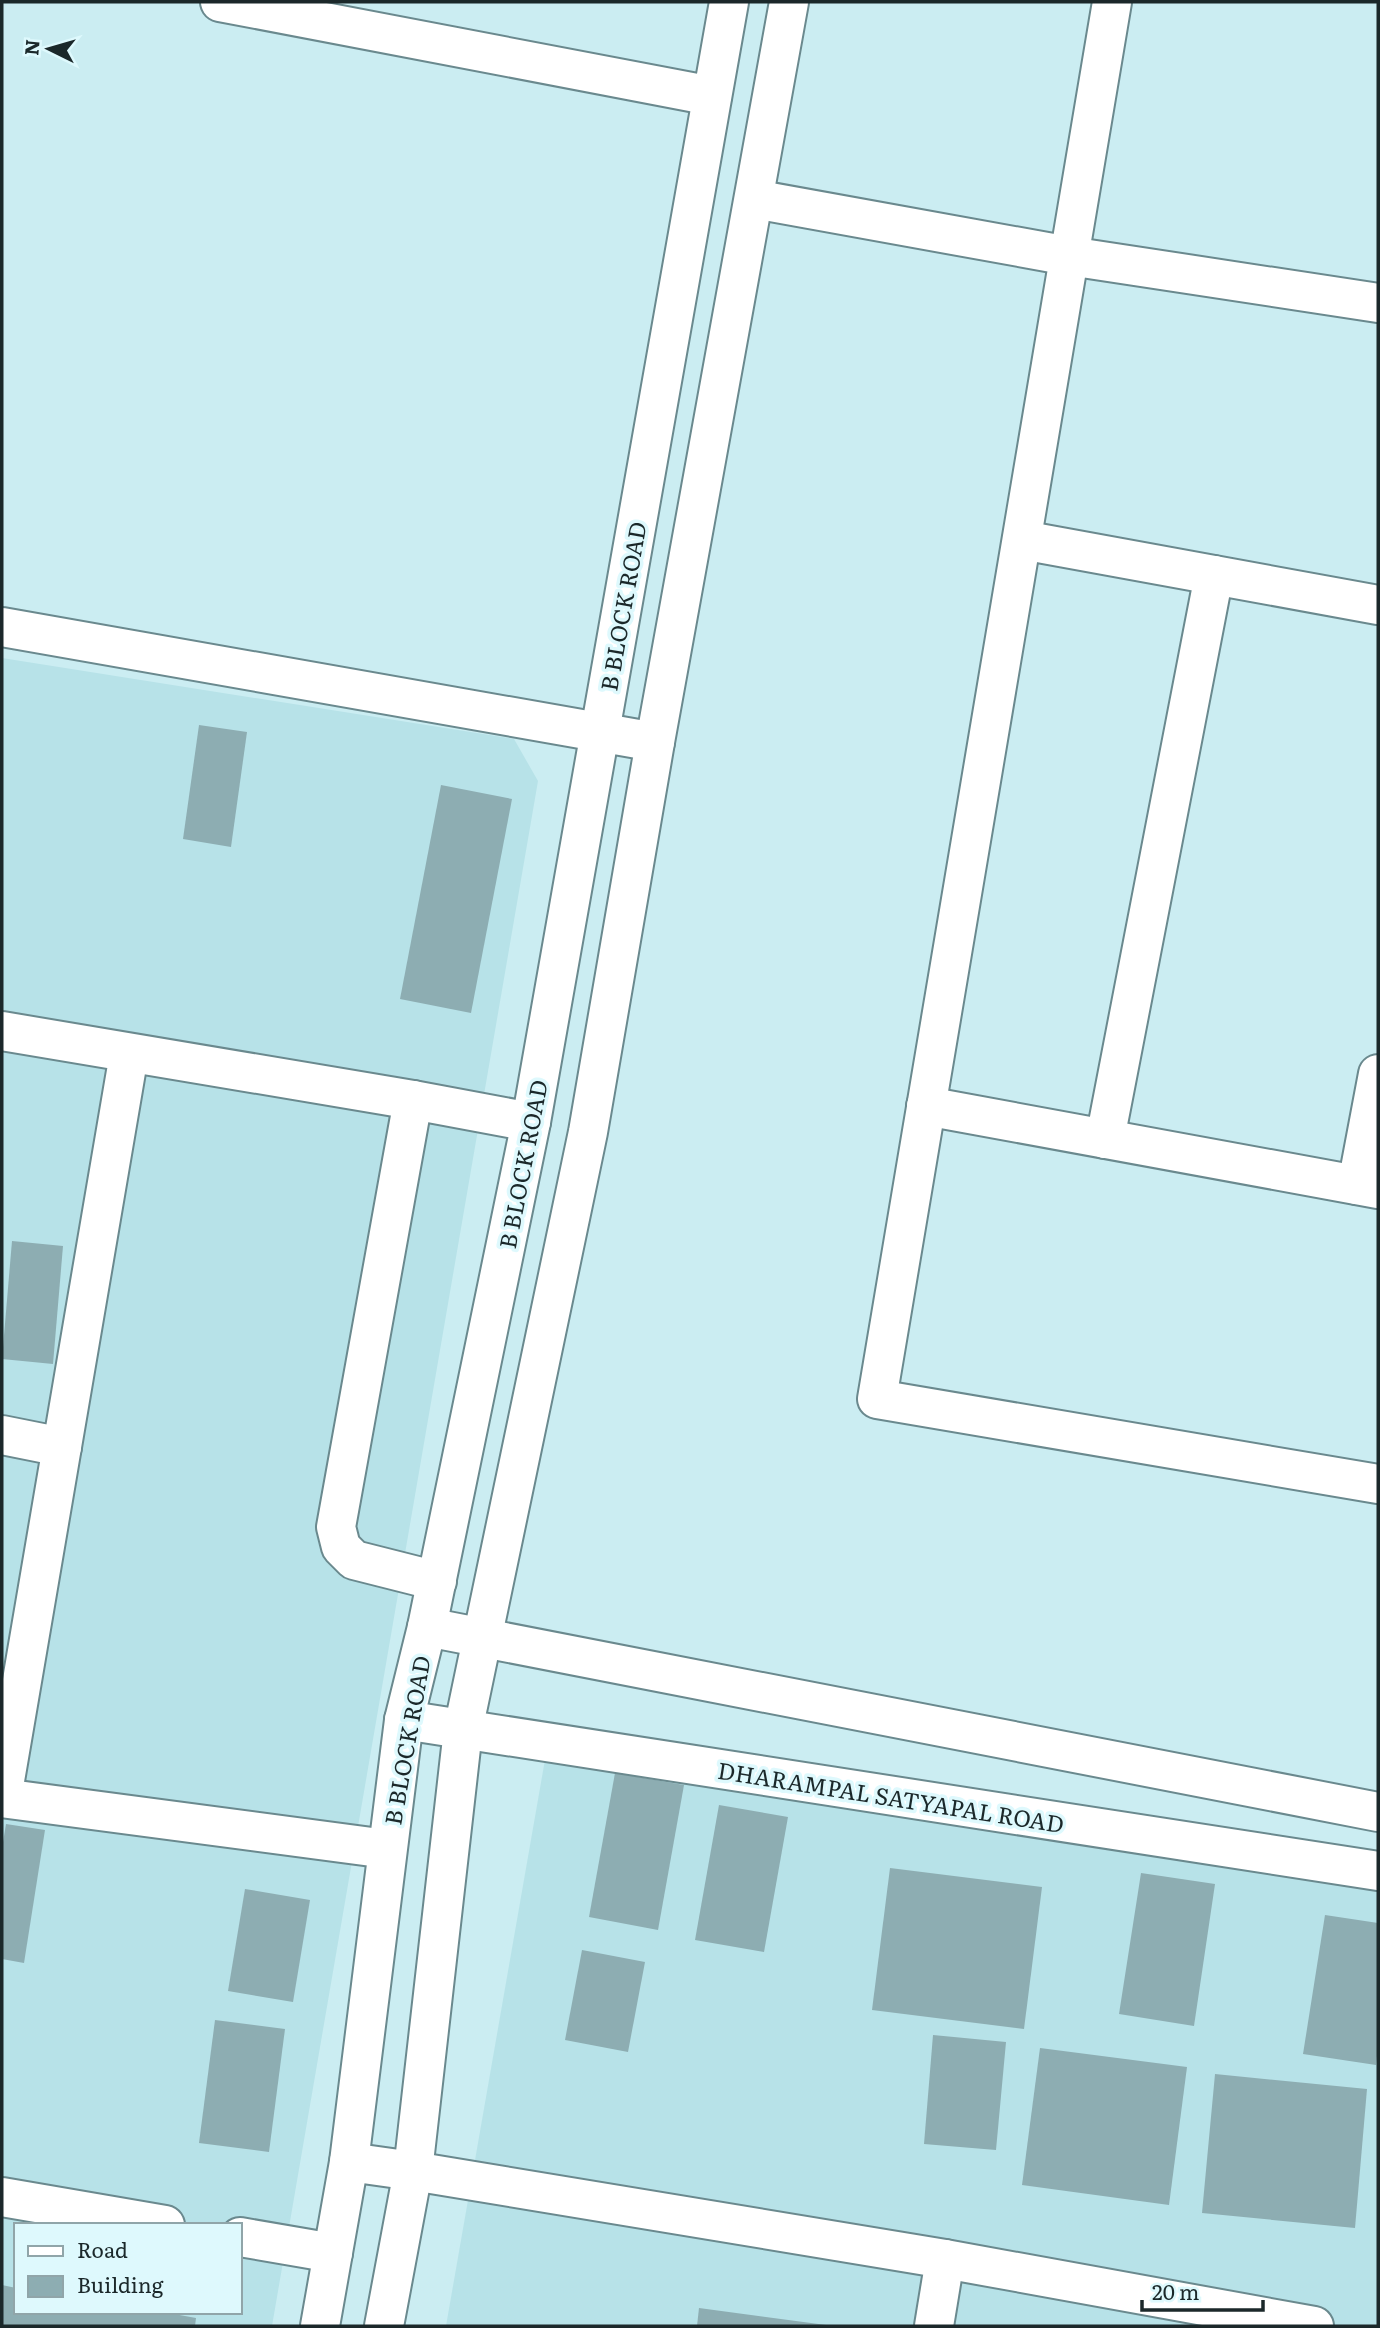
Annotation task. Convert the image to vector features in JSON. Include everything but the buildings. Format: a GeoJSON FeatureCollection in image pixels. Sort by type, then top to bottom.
{"type":"FeatureCollection","features":[{"type":"Feature","properties":{"kind":"street"},"geometry":{"type":"LineString","coordinates":[[220,2],[308,10],[712,96]]}},
{"type":"Feature","properties":{"kind":"street","name":"B BLOCK ROAD"},"geometry":{"type":"LineString","coordinates":[[320,2326],[349,2162],[404,1720],[437,1581],[531,1122],[729,2]]}},
{"type":"Feature","properties":{"kind":"street"},"geometry":{"type":"LineString","coordinates":[[384,2326],[413,2171],[463,1730],[588,1132],[655,742],[789,2]]}},
{"type":"Feature","properties":{"kind":"street"},"geometry":{"type":"LineString","coordinates":[[1112,2],[877,1399],[1378,1484]]}},
{"type":"Feature","properties":{"kind":"street"},"geometry":{"type":"LineString","coordinates":[[754,199],[1069,256],[1378,303]]}},
{"type":"Feature","properties":{"kind":"street"},"geometry":{"type":"LineString","coordinates":[[1022,540],[1378,606]]}},
{"type":"Feature","properties":{"kind":"street"},"geometry":{"type":"LineString","coordinates":[[1105,1139],[1214,575]]}},
{"type":"Feature","properties":{"kind":"street"},"geometry":{"type":"LineString","coordinates":[[2,627],[655,742]]}},
{"type":"Feature","properties":{"kind":"street"},"geometry":{"type":"LineString","coordinates":[[2,1031],[531,1122]]}},
{"type":"Feature","properties":{"kind":"street"},"geometry":{"type":"LineString","coordinates":[[129,1054],[2,1798],[387,1849]]}},
{"type":"Feature","properties":{"kind":"street"},"geometry":{"type":"LineString","coordinates":[[926,1106],[1368,1187],[1378,1074]]}},
{"type":"Feature","properties":{"kind":"street"},"geometry":{"type":"LineString","coordinates":[[413,1100],[336,1527],[341,1547],[354,1560],[437,1581]]}},
{"type":"Feature","properties":{"kind":"street"},"geometry":{"type":"LineString","coordinates":[[2,1435],[62,1447]]}},
{"type":"Feature","properties":{"kind":"street"},"geometry":{"type":"LineString","coordinates":[[427,1627],[1378,1812]]}},
{"type":"Feature","properties":{"kind":"street","name":"DHARAMPAL SATYAPAL ROAD"},"geometry":{"type":"LineString","coordinates":[[404,1720],[1378,1871]]}},
{"type":"Feature","properties":{"kind":"street"},"geometry":{"type":"LineString","coordinates":[[349,2162],[945,2259],[1314,2326]]}},
{"type":"Feature","properties":{"kind":"street"},"geometry":{"type":"LineString","coordinates":[[2,2197],[153,2223]]}},
{"type":"Feature","properties":{"kind":"street"},"geometry":{"type":"LineString","coordinates":[[242,2237],[333,2253]]}},
{"type":"Feature","properties":{"kind":"street"},"geometry":{"type":"LineString","coordinates":[[934,2326],[945,2259]]}},
{"type":"Feature","properties":{"kind":"shaded area"},"geometry":{"type":"Polygon","coordinates":[[[2,658],[514,739],[538,781],[272,2326],[2,2326],[2,658]]]}},
{"type":"Feature","properties":{"kind":"shaded area"},"geometry":{"type":"Polygon","coordinates":[[[550,1731],[1378,1862],[1378,2326],[446,2326],[550,1731]]]}}]}
